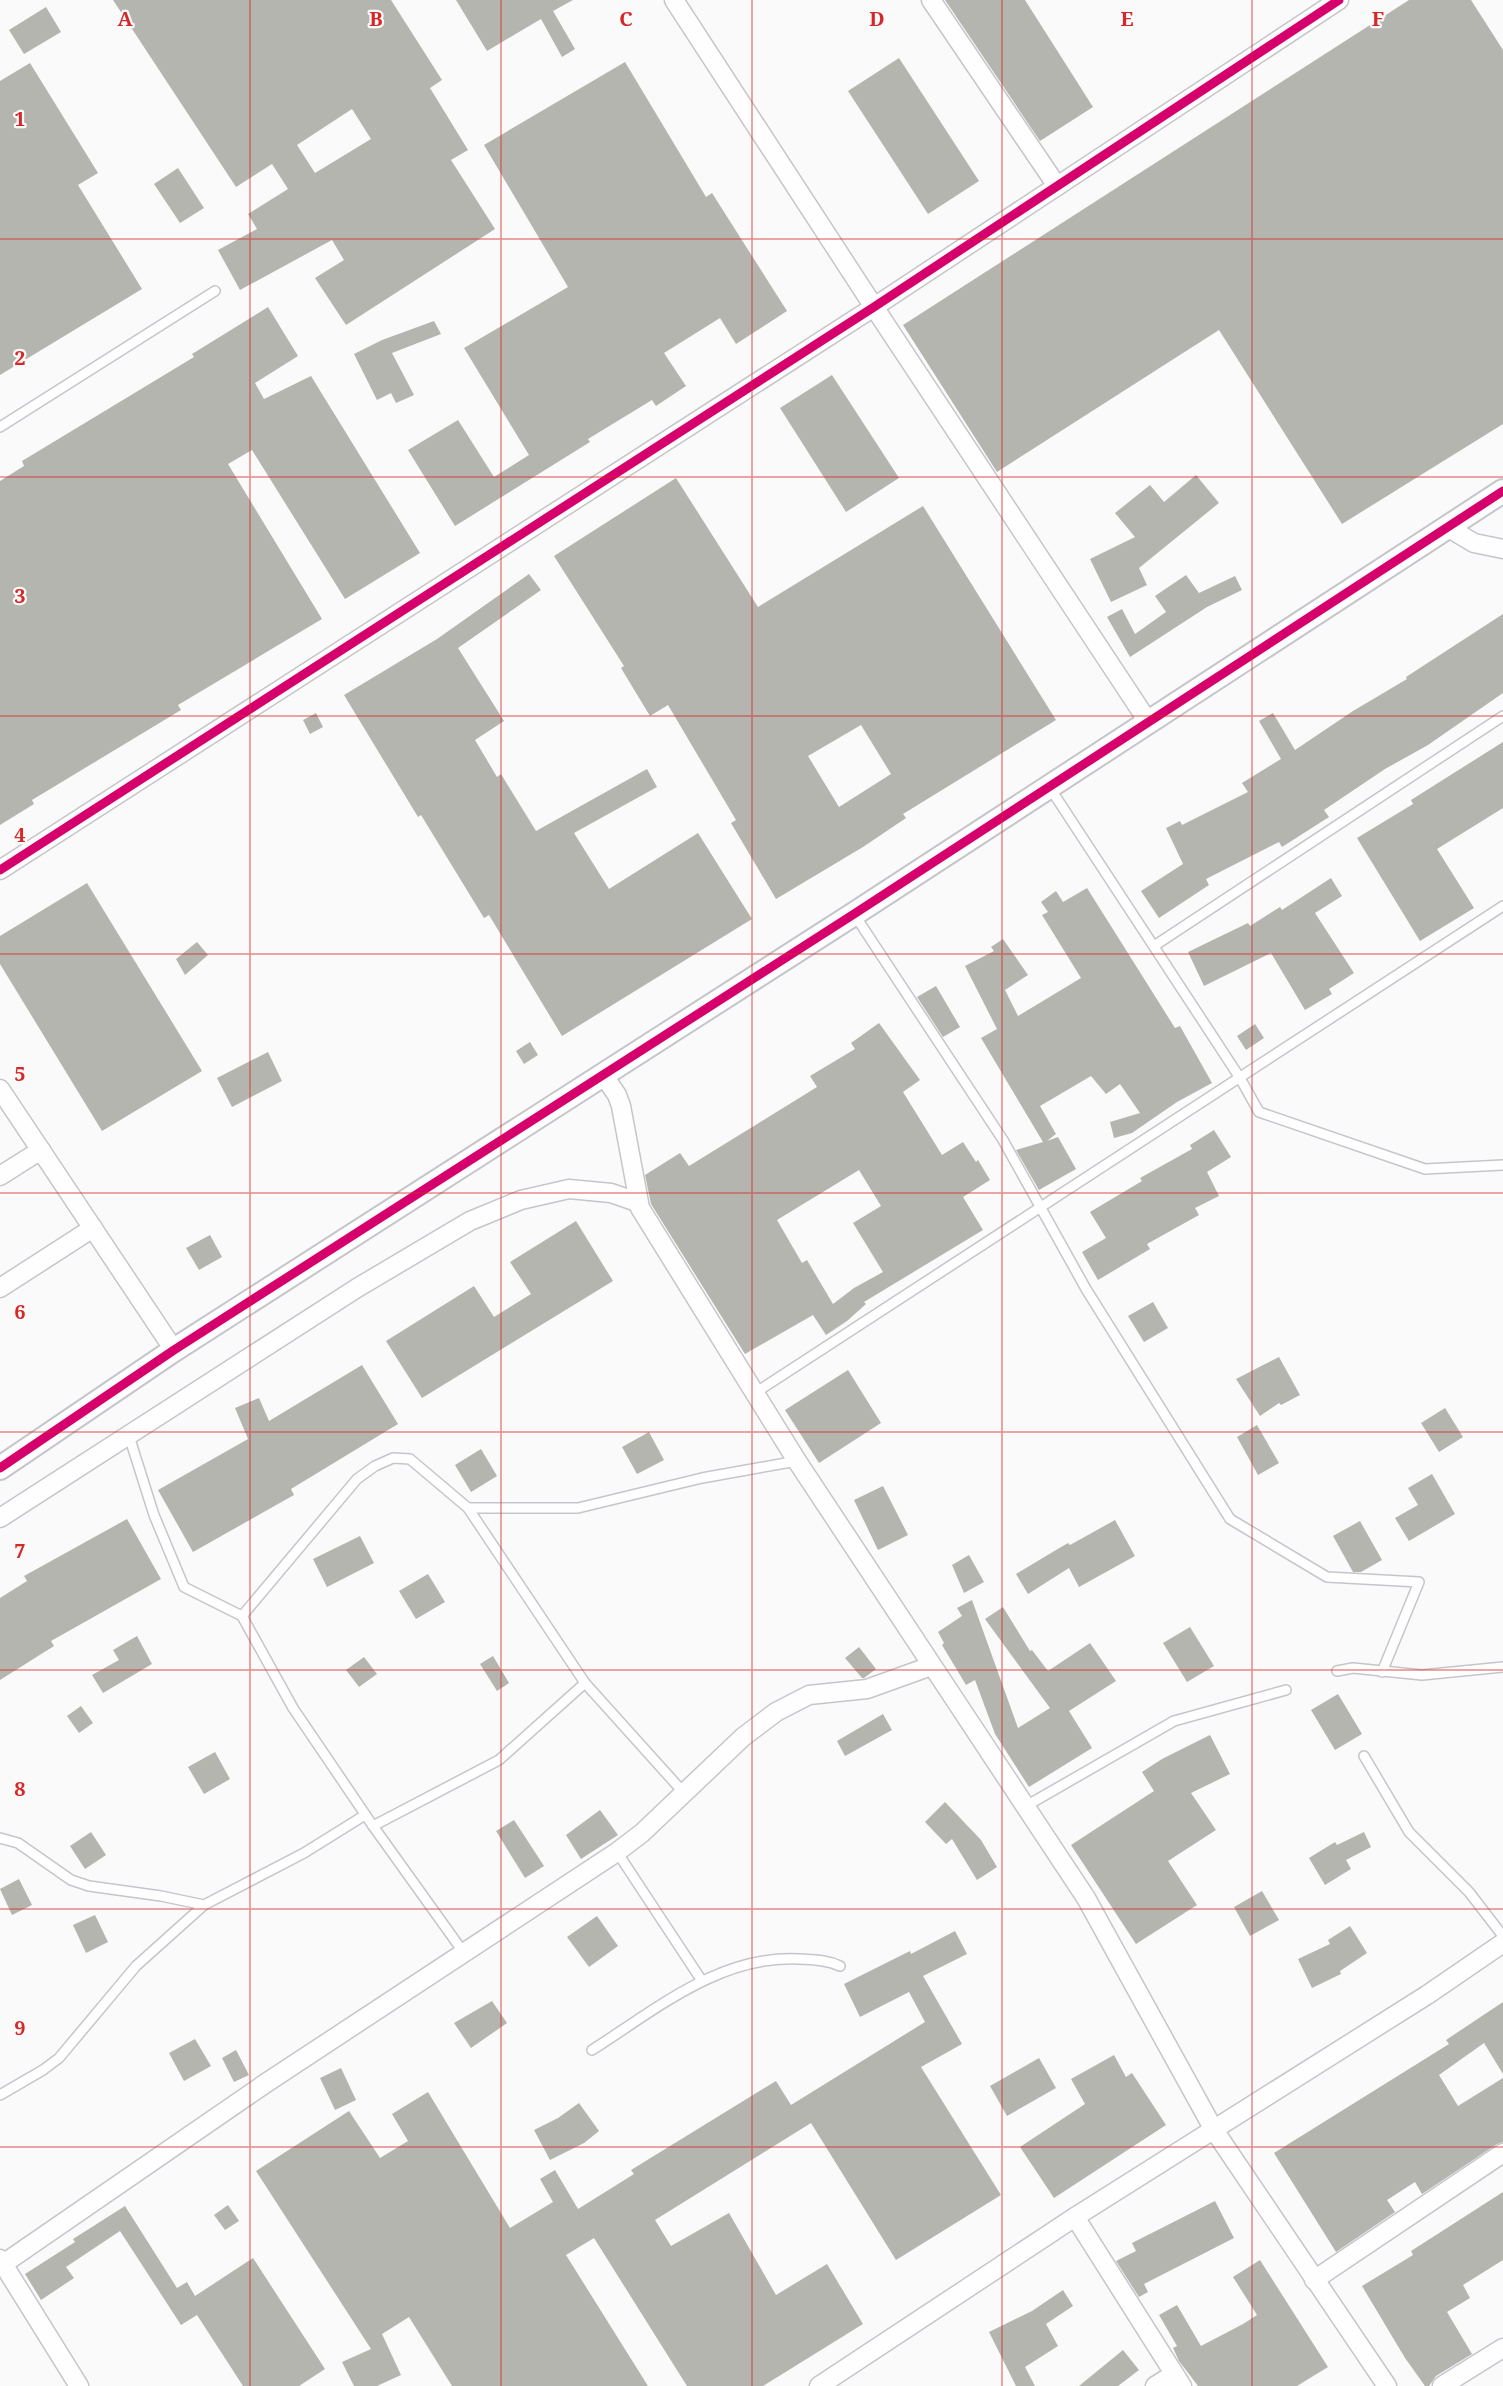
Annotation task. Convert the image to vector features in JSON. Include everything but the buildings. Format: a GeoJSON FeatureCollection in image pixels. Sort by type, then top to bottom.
{"type":"FeatureCollection","features":[{"type":"Feature","properties":{"kind":"street"},"geometry":{"type":"LineString","coordinates":[[674,0],[1149,723]]}},
{"type":"Feature","properties":{"kind":"street"},"geometry":{"type":"LineString","coordinates":[[931,0],[1057,186]]}},
{"type":"Feature","properties":{"kind":"street"},"geometry":{"type":"LineString","coordinates":[[0,870],[874,307],[1339,0]]}},
{"type":"Feature","properties":{"kind":"street"},"geometry":{"type":"LineString","coordinates":[[0,1468],[174,1350],[604,1076],[1149,723],[1503,490]]}},
{"type":"Feature","properties":{"kind":"street"},"geometry":{"type":"LineString","coordinates":[[1447,527],[1474,543],[1503,550]]}},
{"type":"Feature","properties":{"kind":"street"},"geometry":{"type":"LineString","coordinates":[[604,1076],[621,1106],[637,1202],[797,1461],[1086,1898],[1214,2130],[1387,2386]]}},
{"type":"Feature","properties":{"kind":"street"},"geometry":{"type":"LineString","coordinates":[[0,1089],[174,1350]]}},
{"type":"Feature","properties":{"kind":"street"},"geometry":{"type":"LineString","coordinates":[[0,1176],[41,1150]]}},
{"type":"Feature","properties":{"kind":"street"},"geometry":{"type":"LineString","coordinates":[[0,1518],[357,1288],[470,1221],[521,1200],[568,1189],[611,1193],[637,1202]]}},
{"type":"Feature","properties":{"kind":"street"},"geometry":{"type":"LineString","coordinates":[[0,1288],[93,1228]]}},
{"type":"Feature","properties":{"kind":"street"},"geometry":{"type":"LineString","coordinates":[[79,2386],[2,2261],[266,2083],[617,1852],[642,1833],[743,1737],[776,1712],[809,1695],[867,1689],[931,1666]]}},
{"type":"Feature","properties":{"kind":"street"},"geometry":{"type":"LineString","coordinates":[[819,2386],[1075,2217],[1427,1995],[1503,1943]]}},
{"type":"Feature","properties":{"kind":"street"},"geometry":{"type":"LineString","coordinates":[[1314,2280],[1503,2153]]}},
{"type":"Feature","properties":{"kind":"street"},"geometry":{"type":"LineString","coordinates":[[1075,2217],[1178,2380],[1155,2386]]}},
{"type":"Feature","properties":{"kind":"street"},"geometry":{"type":"LineString","coordinates":[[1442,2386],[1503,2348]]}},
{"type":"Feature","properties":{"kind":"lane"},"geometry":{"type":"LineString","coordinates":[[0,427],[215,291]]}},
{"type":"Feature","properties":{"kind":"lane"},"geometry":{"type":"LineString","coordinates":[[1154,946],[1503,716]]}},
{"type":"Feature","properties":{"kind":"lane"},"geometry":{"type":"LineString","coordinates":[[1049,788],[1240,1078],[1259,1112],[1425,1169],[1503,1165]]}},
{"type":"Feature","properties":{"kind":"lane"},"geometry":{"type":"LineString","coordinates":[[755,1393],[1503,906]]}},
{"type":"Feature","properties":{"kind":"lane"},"geometry":{"type":"LineString","coordinates":[[854,914],[1003,1140],[1086,1289],[1230,1519],[1327,1577],[1419,1582],[1382,1672]]}},
{"type":"Feature","properties":{"kind":"lane"},"geometry":{"type":"LineString","coordinates":[[129,1436],[154,1515],[184,1587],[242,1616],[293,1708],[365,1815],[464,1953]]}},
{"type":"Feature","properties":{"kind":"lane"},"geometry":{"type":"LineString","coordinates":[[242,1616],[357,1479],[375,1466],[393,1458],[410,1459],[468,1508],[585,1683],[684,1793]]}},
{"type":"Feature","properties":{"kind":"lane"},"geometry":{"type":"LineString","coordinates":[[468,1508],[578,1508],[702,1478],[797,1461]]}},
{"type":"Feature","properties":{"kind":"lane"},"geometry":{"type":"LineString","coordinates":[[1337,1671],[1346,1668],[1422,1676],[1503,1667]]}},
{"type":"Feature","properties":{"kind":"lane"},"geometry":{"type":"LineString","coordinates":[[373,1826],[499,1760],[585,1683]]}},
{"type":"Feature","properties":{"kind":"lane"},"geometry":{"type":"LineString","coordinates":[[1026,1806],[1174,1721],[1286,1690]]}},
{"type":"Feature","properties":{"kind":"lane"},"geometry":{"type":"LineString","coordinates":[[1364,1756],[1409,1832],[1469,1892],[1503,1936]]}},
{"type":"Feature","properties":{"kind":"lane"},"geometry":{"type":"LineString","coordinates":[[0,2095],[59,2058],[136,1966],[204,1905],[304,1853],[365,1815]]}},
{"type":"Feature","properties":{"kind":"lane"},"geometry":{"type":"LineString","coordinates":[[0,1838],[18,1843],[71,1880],[89,1886],[161,1896],[204,1905]]}},
{"type":"Feature","properties":{"kind":"lane"},"geometry":{"type":"LineString","coordinates":[[617,1852],[702,1981]]}},
{"type":"Feature","properties":{"kind":"lane"},"geometry":{"type":"LineString","coordinates":[[592,2050],[702,1981],[761,1959],[830,1961],[840,1966]]}},
{"type":"Feature","properties":{"kind":"cycle path"},"geometry":{"type":"LineString","coordinates":[[0,870],[874,307],[1339,0]]}},
{"type":"Feature","properties":{"kind":"cycle path"},"geometry":{"type":"LineString","coordinates":[[0,1468],[174,1350],[854,914],[1503,491]]}}]}
